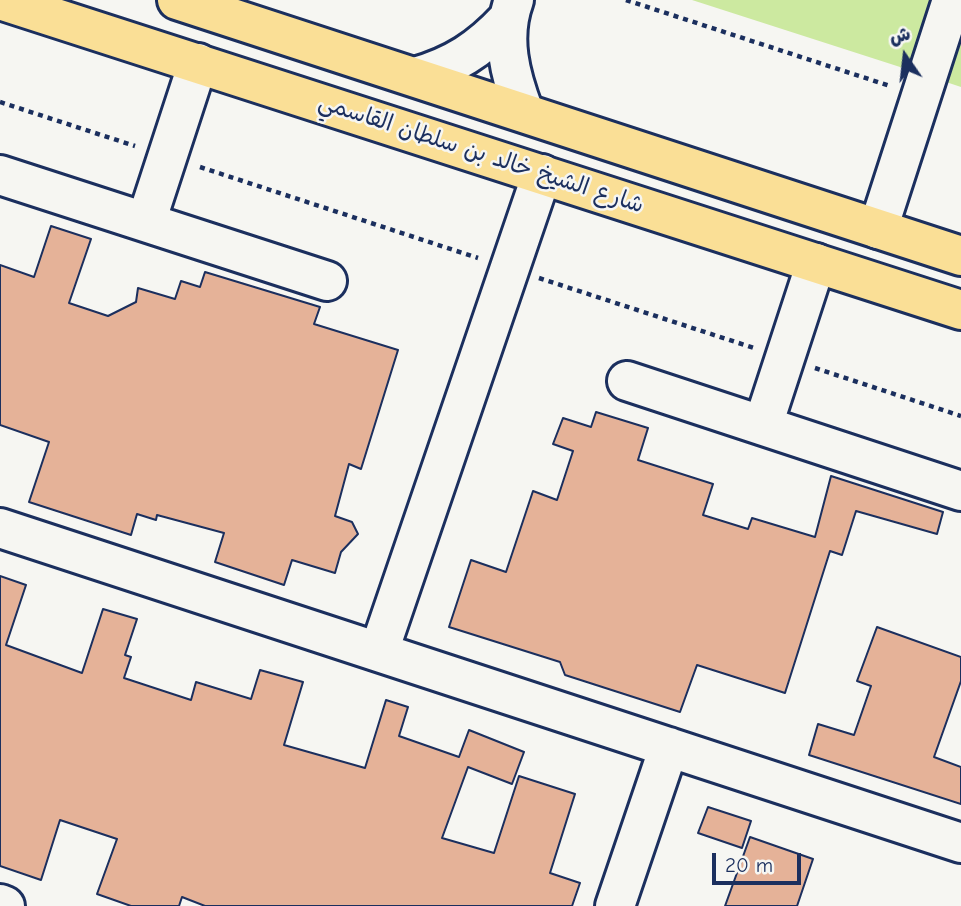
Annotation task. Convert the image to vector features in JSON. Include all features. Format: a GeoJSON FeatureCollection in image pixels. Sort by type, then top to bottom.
{"type":"FeatureCollection","features":[{"type":"Feature","properties":{"kind":"main road","name":"شارع الشيخ خالد بن سلطان القاسمي"},"geometry":{"type":"LineString","coordinates":[[0,0],[18,13],[198,63],[961,310]]}},
{"type":"Feature","properties":{"kind":"main road"},"geometry":{"type":"LineString","coordinates":[[177,0],[961,256]]}},
{"type":"Feature","properties":{"kind":"street"},"geometry":{"type":"LineString","coordinates":[[878,229],[952,0]]}},
{"type":"Feature","properties":{"kind":"street"},"geometry":{"type":"LineString","coordinates":[[415,78],[442,70],[466,57],[488,40],[510,10]]}},
{"type":"Feature","properties":{"kind":"street"},"geometry":{"type":"LineString","coordinates":[[510,10],[510,67],[524,112]]}},
{"type":"Feature","properties":{"kind":"street"},"geometry":{"type":"LineString","coordinates":[[146,222],[198,63]]}},
{"type":"Feature","properties":{"kind":"street"},"geometry":{"type":"LineString","coordinates":[[0,174],[327,281]]}},
{"type":"Feature","properties":{"kind":"street"},"geometry":{"type":"LineString","coordinates":[[379,651],[542,174]]}},
{"type":"Feature","properties":{"kind":"street"},"geometry":{"type":"LineString","coordinates":[[763,425],[816,263]]}},
{"type":"Feature","properties":{"kind":"street"},"geometry":{"type":"LineString","coordinates":[[627,381],[961,491]]}},
{"type":"Feature","properties":{"kind":"street"},"geometry":{"type":"LineString","coordinates":[[0,528],[961,843]]}},
{"type":"Feature","properties":{"kind":"street"},"geometry":{"type":"LineString","coordinates":[[615,906],[668,747]]}},
{"type":"Feature","properties":{"kind":"street"},"geometry":{"type":"LineString","coordinates":[[0,904],[5,906]]}},
{"type":"Feature","properties":{"kind":"path"},"geometry":{"type":"LineString","coordinates":[[626,0],[921,96]]}},
{"type":"Feature","properties":{"kind":"green space"},"geometry":{"type":"Polygon","coordinates":[[[692,0],[961,0],[961,87],[928,76],[692,0]]]}},
{"type":"Feature","properties":{"kind":"building"},"geometry":{"type":"Polygon","coordinates":[[[51,226],[91,239],[69,303],[108,316],[136,302],[138,288],[175,299],[181,281],[200,287],[205,272],[320,307],[314,324],[398,350],[361,469],[349,464],[335,516],[352,522],[358,534],[341,552],[335,573],[292,560],[284,585],[215,562],[224,533],[157,515],[156,520],[137,514],[131,535],[29,502],[49,442],[0,425],[0,265],[34,277],[51,226]]]}},
{"type":"Feature","properties":{"kind":"building"},"geometry":{"type":"Polygon","coordinates":[[[596,412],[648,428],[638,460],[713,484],[703,515],[748,529],[752,518],[815,537],[831,476],[943,512],[937,534],[856,511],[842,555],[830,551],[785,693],[697,665],[680,712],[565,675],[560,662],[449,627],[471,560],[506,572],[533,491],[557,500],[573,451],[553,444],[563,418],[591,427],[596,412]]]}},
{"type":"Feature","properties":{"kind":"building"},"geometry":{"type":"Polygon","coordinates":[[[0,576],[26,585],[6,645],[82,673],[103,609],[137,619],[125,655],[131,657],[124,678],[191,700],[196,682],[251,699],[260,670],[303,682],[284,745],[365,768],[386,700],[408,707],[399,736],[459,757],[469,730],[524,752],[512,784],[468,767],[442,838],[494,853],[519,776],[575,794],[550,873],[580,883],[572,906],[205,906],[182,897],[179,906],[131,906],[97,894],[117,839],[60,820],[41,880],[0,866],[0,576]]]}},
{"type":"Feature","properties":{"kind":"building"},"geometry":{"type":"Polygon","coordinates":[[[877,627],[961,657],[961,681],[934,757],[961,767],[961,804],[809,755],[818,724],[854,735],[871,686],[857,681],[877,627]]]}},
{"type":"Feature","properties":{"kind":"building"},"geometry":{"type":"Polygon","coordinates":[[[708,807],[751,821],[742,848],[698,833],[708,807]]]}},
{"type":"Feature","properties":{"kind":"building"},"geometry":{"type":"Polygon","coordinates":[[[750,837],[813,859],[797,906],[725,906],[750,837]]]}}]}
